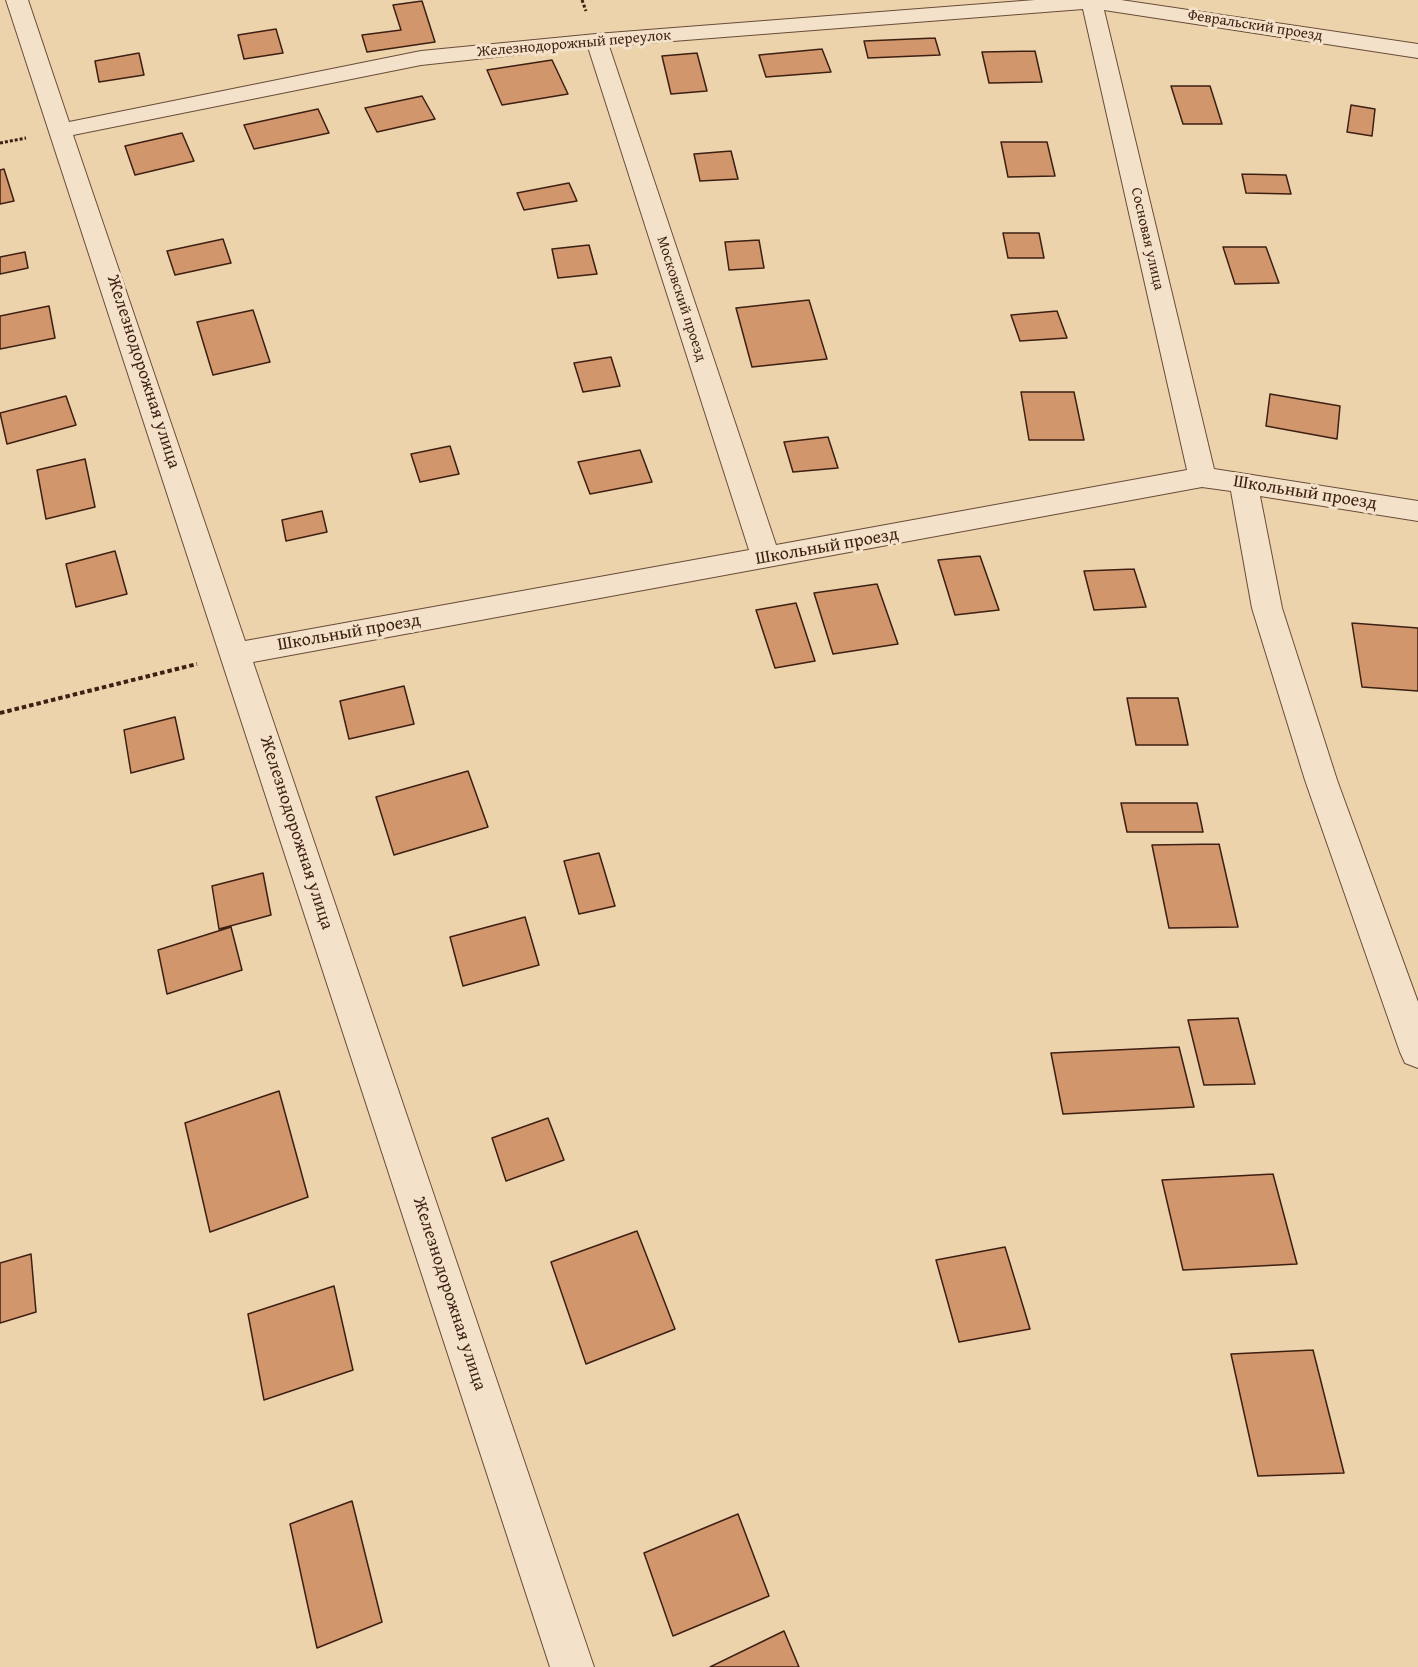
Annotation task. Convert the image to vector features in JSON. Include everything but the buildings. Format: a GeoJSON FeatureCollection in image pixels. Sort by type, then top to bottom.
{"type":"FeatureCollection","features":[{"type":"Feature","properties":{"kind":"street","name":"Железнодорожная улица"},"geometry":{"type":"LineString","coordinates":[[17,0],[573,1667]]}},
{"type":"Feature","properties":{"kind":"street","name":"Железнодорожный переулок"},"geometry":{"type":"LineString","coordinates":[[62,130],[422,58],[596,40],[1092,1]]}},
{"type":"Feature","properties":{"kind":"street","name":"Февральский проезд"},"geometry":{"type":"LineString","coordinates":[[1092,1],[1418,51]]}},
{"type":"Feature","properties":{"kind":"street","name":"Сосновая улица"},"geometry":{"type":"LineString","coordinates":[[1092,1],[1202,477]]}},
{"type":"Feature","properties":{"kind":"street","name":"Московский проезд"},"geometry":{"type":"LineString","coordinates":[[596,40],[766,558]]}},
{"type":"Feature","properties":{"kind":"street","name":"Школьный проезд"},"geometry":{"type":"LineString","coordinates":[[236,654],[1202,477],[1418,511]]}},
{"type":"Feature","properties":{"kind":"street"},"geometry":{"type":"LineString","coordinates":[[1243,482],[1270,619],[1321,780],[1418,1052]]}},
{"type":"Feature","properties":{"kind":"path"},"geometry":{"type":"LineString","coordinates":[[0,713],[236,654]]}}]}
